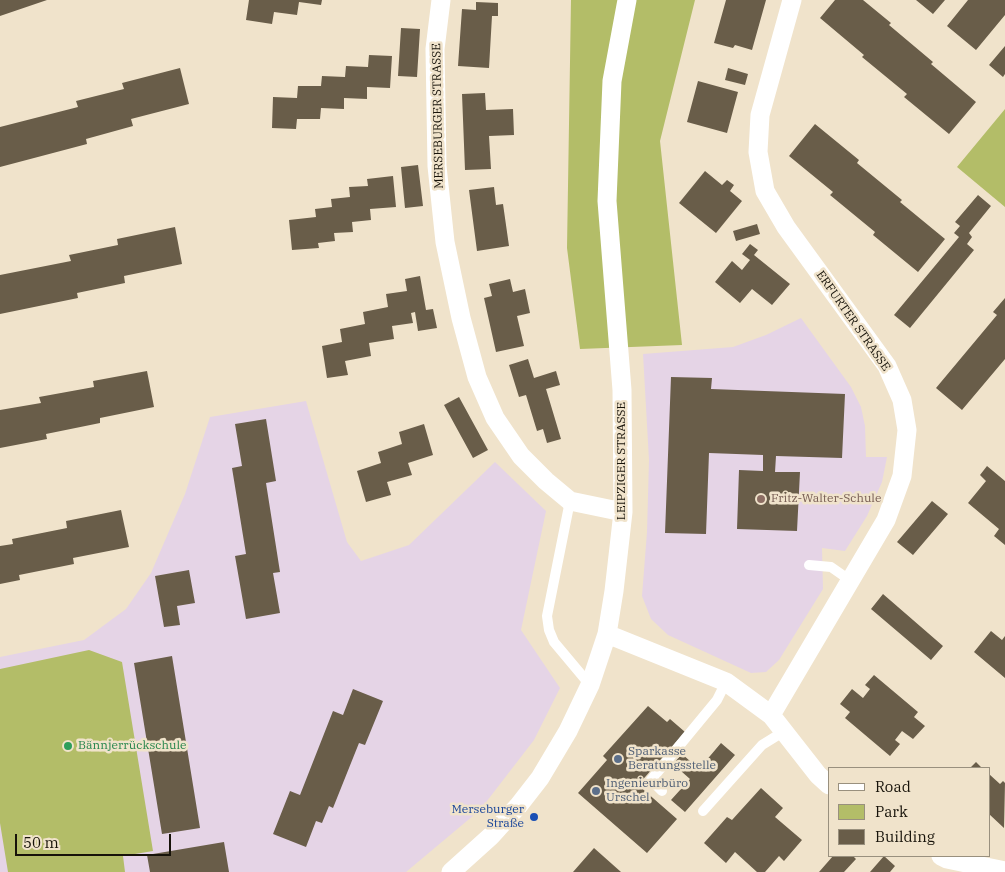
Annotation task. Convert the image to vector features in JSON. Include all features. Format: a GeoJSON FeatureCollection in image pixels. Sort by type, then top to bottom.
{"type":"FeatureCollection","features":[{"type":"Feature","properties":{"kind":"street","name":"MERSEBURGER STRASSE"},"geometry":{"type":"LineString","coordinates":[[441,0],[436,49],[437,166],[445,242],[461,318],[477,377],[495,418],[521,456],[570,501]]}},
{"type":"Feature","properties":{"kind":"street","name":"LEIPZIGER STRASSE"},"geometry":{"type":"LineString","coordinates":[[451,872],[491,836],[519,806],[540,778],[568,732],[590,685],[607,634],[623,512],[622,390],[607,201],[612,80],[627,0]]}},
{"type":"Feature","properties":{"kind":"street","name":"ERFURTER STRASSE"},"geometry":{"type":"LineString","coordinates":[[771,715],[886,520],[902,476],[907,430],[902,400],[887,366],[786,227],[765,191],[758,152],[760,115],[792,0]]}},
{"type":"Feature","properties":{"kind":"street"},"geometry":{"type":"LineString","coordinates":[[570,501],[623,512]]}},
{"type":"Feature","properties":{"kind":"street"},"geometry":{"type":"LineString","coordinates":[[607,634],[726,682],[771,715],[828,785]]}},
{"type":"Feature","properties":{"kind":"street"},"geometry":{"type":"LineString","coordinates":[[943,857],[1005,871]]}},
{"type":"Feature","properties":{"kind":"lane"},"geometry":{"type":"LineString","coordinates":[[570,501],[547,616],[549,630],[554,642],[590,685]]}},
{"type":"Feature","properties":{"kind":"lane"},"geometry":{"type":"LineString","coordinates":[[810,565],[830,567],[851,581]]}},
{"type":"Feature","properties":{"kind":"lane"},"geometry":{"type":"LineString","coordinates":[[662,791],[651,780],[717,700],[726,682]]}},
{"type":"Feature","properties":{"kind":"lane"},"geometry":{"type":"LineString","coordinates":[[703,811],[762,745],[784,732]]}},
{"type":"Feature","properties":{"kind":"shaded area","name":"Fritz-Walter-Schule"},"geometry":{"type":"Polygon","coordinates":[[[801,318],[851,387],[861,407],[865,426],[866,457],[887,457],[882,482],[867,516],[845,551],[822,548],[823,589],[779,660],[766,672],[751,673],[668,635],[651,619],[642,596],[647,532],[649,460],[643,354],[733,347],[766,335],[801,318]]]}},
{"type":"Feature","properties":{"kind":"shaded area","name":"Bännjerrückschule"},"geometry":{"type":"Polygon","coordinates":[[[306,401],[347,542],[361,561],[409,545],[495,462],[546,511],[521,630],[560,688],[534,740],[480,810],[406,872],[0,872],[0,657],[84,640],[126,609],[151,573],[185,494],[210,417],[306,401]]]}},
{"type":"Feature","properties":{"kind":"green space"},"geometry":{"type":"Polygon","coordinates":[[[571,0],[695,0],[660,141],[682,345],[580,349],[567,248],[571,0]]]}},
{"type":"Feature","properties":{"kind":"green space"},"geometry":{"type":"Polygon","coordinates":[[[1005,109],[1005,207],[957,167],[1005,109]]]}},
{"type":"Feature","properties":{"kind":"green space","name":"Bännjerrückschule"},"geometry":{"type":"Polygon","coordinates":[[[89,650],[122,662],[153,851],[123,856],[125,872],[8,872],[0,823],[0,669],[89,650]]]}},
{"type":"Feature","properties":{"kind":"building"},"geometry":{"type":"Polygon","coordinates":[[[0,0],[47,0],[0,16],[0,0]]]}},
{"type":"Feature","properties":{"kind":"building"},"geometry":{"type":"Polygon","coordinates":[[[249,0],[322,0],[321,5],[299,2],[297,15],[274,12],[272,24],[246,20],[249,0]]]}},
{"type":"Feature","properties":{"kind":"building"},"geometry":{"type":"Polygon","coordinates":[[[726,0],[766,0],[752,50],[735,45],[733,48],[714,43],[726,0]]]}},
{"type":"Feature","properties":{"kind":"building"},"geometry":{"type":"Polygon","coordinates":[[[835,0],[863,0],[933,62],[931,64],[976,102],[949,134],[904,97],[907,94],[862,57],[864,55],[820,18],[835,0]]]}},
{"type":"Feature","properties":{"kind":"building"},"geometry":{"type":"Polygon","coordinates":[[[916,0],[945,0],[933,14],[916,0]]]}},
{"type":"Feature","properties":{"kind":"building"},"geometry":{"type":"Polygon","coordinates":[[[968,0],[1005,0],[1005,15],[976,50],[947,26],[968,0]]]}},
{"type":"Feature","properties":{"kind":"building"},"geometry":{"type":"Polygon","coordinates":[[[476,2],[498,3],[498,16],[492,16],[489,68],[458,66],[462,9],[476,10],[476,2]]]}},
{"type":"Feature","properties":{"kind":"building"},"geometry":{"type":"Polygon","coordinates":[[[401,28],[420,29],[417,77],[398,76],[401,28]]]}},
{"type":"Feature","properties":{"kind":"building"},"geometry":{"type":"Polygon","coordinates":[[[1005,46],[1005,74],[1003,77],[989,65],[1005,46]]]}},
{"type":"Feature","properties":{"kind":"building"},"geometry":{"type":"Polygon","coordinates":[[[369,55],[392,56],[390,88],[367,87],[367,99],[344,98],[344,109],[321,108],[320,119],[297,119],[296,129],[272,128],[273,97],[297,98],[298,86],[321,86],[322,76],[345,77],[346,66],[368,67],[369,55]]]}},
{"type":"Feature","properties":{"kind":"building"},"geometry":{"type":"Polygon","coordinates":[[[180,68],[189,104],[131,119],[133,126],[86,139],[87,144],[0,167],[0,127],[78,107],[76,101],[124,89],[122,83],[180,68]]]}},
{"type":"Feature","properties":{"kind":"building"},"geometry":{"type":"Polygon","coordinates":[[[728,68],[748,74],[745,85],[725,80],[728,68]]]}},
{"type":"Feature","properties":{"kind":"building"},"geometry":{"type":"Polygon","coordinates":[[[698,81],[738,92],[727,133],[687,122],[698,81]]]}},
{"type":"Feature","properties":{"kind":"building"},"geometry":{"type":"Polygon","coordinates":[[[485,93],[486,110],[513,109],[514,135],[489,136],[491,169],[465,170],[462,94],[485,93]]]}},
{"type":"Feature","properties":{"kind":"building"},"geometry":{"type":"Polygon","coordinates":[[[815,124],[859,160],[857,163],[945,239],[918,272],[873,235],[875,232],[830,195],[833,192],[789,156],[815,124]]]}},
{"type":"Feature","properties":{"kind":"building"},"geometry":{"type":"Polygon","coordinates":[[[418,165],[423,206],[405,208],[401,167],[418,165]]]}},
{"type":"Feature","properties":{"kind":"building"},"geometry":{"type":"Polygon","coordinates":[[[705,171],[722,185],[727,180],[734,185],[730,191],[742,201],[716,233],[679,203],[705,171]]]}},
{"type":"Feature","properties":{"kind":"building"},"geometry":{"type":"Polygon","coordinates":[[[393,176],[396,207],[370,209],[371,220],[352,222],[353,232],[334,233],[335,241],[318,243],[319,248],[292,250],[289,220],[316,217],[315,209],[332,207],[331,199],[350,197],[349,187],[368,186],[367,179],[393,176]]]}},
{"type":"Feature","properties":{"kind":"building"},"geometry":{"type":"Polygon","coordinates":[[[494,187],[496,205],[503,204],[509,246],[477,251],[469,190],[494,187]]]}},
{"type":"Feature","properties":{"kind":"building"},"geometry":{"type":"Polygon","coordinates":[[[978,195],[991,206],[969,233],[972,237],[967,244],[974,250],[910,328],[894,315],[959,237],[954,233],[960,226],[955,222],[978,195]]]}},
{"type":"Feature","properties":{"kind":"building"},"geometry":{"type":"Polygon","coordinates":[[[757,224],[760,234],[736,241],[733,231],[757,224]]]}},
{"type":"Feature","properties":{"kind":"building"},"geometry":{"type":"Polygon","coordinates":[[[175,227],[182,264],[124,276],[125,283],[77,293],[78,298],[0,314],[0,275],[71,261],[69,255],[118,245],[117,239],[175,227]]]}},
{"type":"Feature","properties":{"kind":"building"},"geometry":{"type":"Polygon","coordinates":[[[750,244],[758,250],[754,255],[790,284],[772,305],[752,289],[740,303],[715,282],[732,261],[742,270],[750,260],[742,254],[750,244]]]}},
{"type":"Feature","properties":{"kind":"building"},"geometry":{"type":"Polygon","coordinates":[[[420,276],[426,310],[433,309],[437,328],[418,331],[415,312],[411,313],[413,323],[392,326],[394,339],[369,343],[371,356],[345,361],[348,375],[327,378],[322,346],[342,342],[340,329],[365,324],[363,312],[388,307],[386,294],[407,291],[405,279],[420,276]]]}},
{"type":"Feature","properties":{"kind":"building"},"geometry":{"type":"Polygon","coordinates":[[[510,279],[513,292],[525,289],[530,313],[517,316],[524,346],[496,352],[484,298],[492,296],[489,284],[510,279]]]}},
{"type":"Feature","properties":{"kind":"building"},"geometry":{"type":"Polygon","coordinates":[[[1005,298],[1005,359],[962,410],[936,388],[997,315],[993,312],[1005,298]]]}},
{"type":"Feature","properties":{"kind":"building"},"geometry":{"type":"Polygon","coordinates":[[[528,359],[534,378],[556,371],[560,385],[546,389],[561,439],[547,443],[543,429],[537,431],[526,395],[519,397],[509,365],[528,359]]]}},
{"type":"Feature","properties":{"kind":"building"},"geometry":{"type":"Polygon","coordinates":[[[147,371],[154,407],[100,418],[100,423],[46,434],[47,439],[0,448],[0,410],[41,403],[39,397],[94,387],[93,381],[147,371]]]}},
{"type":"Feature","properties":{"kind":"building"},"geometry":{"type":"Polygon","coordinates":[[[671,377],[712,378],[711,389],[845,394],[842,458],[776,456],[775,472],[800,472],[797,531],[737,529],[739,470],[763,471],[763,455],[709,453],[706,534],[665,533],[671,377]]]}},
{"type":"Feature","properties":{"kind":"building"},"geometry":{"type":"Polygon","coordinates":[[[459,397],[488,450],[473,458],[444,405],[459,397]]]}},
{"type":"Feature","properties":{"kind":"building"},"geometry":{"type":"Polygon","coordinates":[[[266,419],[276,481],[266,483],[280,572],[273,573],[280,613],[246,619],[235,556],[246,554],[232,468],[242,466],[235,424],[266,419]]]}},
{"type":"Feature","properties":{"kind":"building"},"geometry":{"type":"Polygon","coordinates":[[[424,424],[433,455],[408,463],[412,475],[387,482],[391,495],[366,502],[357,471],[381,463],[378,452],[402,444],[399,432],[424,424]]]}},
{"type":"Feature","properties":{"kind":"building"},"geometry":{"type":"Polygon","coordinates":[[[987,466],[1005,481],[1005,545],[994,536],[999,529],[968,503],[986,481],[980,475],[987,466]]]}},
{"type":"Feature","properties":{"kind":"building"},"geometry":{"type":"Polygon","coordinates":[[[932,501],[948,514],[913,555],[897,542],[932,501]]]}},
{"type":"Feature","properties":{"kind":"building"},"geometry":{"type":"Polygon","coordinates":[[[121,510],[129,547],[73,558],[74,564],[19,575],[20,580],[0,584],[0,546],[13,544],[12,539],[67,528],[66,521],[121,510]]]}},
{"type":"Feature","properties":{"kind":"building"},"geometry":{"type":"Polygon","coordinates":[[[189,570],[195,603],[177,606],[180,625],[164,627],[155,576],[189,570]]]}},
{"type":"Feature","properties":{"kind":"building"},"geometry":{"type":"Polygon","coordinates":[[[883,594],[943,646],[931,660],[871,609],[883,594]]]}},
{"type":"Feature","properties":{"kind":"building"},"geometry":{"type":"Polygon","coordinates":[[[991,631],[1002,640],[1005,636],[1005,678],[974,652],[991,631]]]}},
{"type":"Feature","properties":{"kind":"building"},"geometry":{"type":"Polygon","coordinates":[[[172,656],[200,828],[162,834],[134,663],[172,656]]]}},
{"type":"Feature","properties":{"kind":"building"},"geometry":{"type":"Polygon","coordinates":[[[874,675],[918,712],[914,717],[925,726],[913,739],[902,731],[895,740],[900,744],[890,756],[845,718],[850,712],[840,704],[852,689],[863,698],[870,689],[865,685],[874,675]]]}},
{"type":"Feature","properties":{"kind":"building"},"geometry":{"type":"Polygon","coordinates":[[[353,689],[383,701],[365,745],[359,743],[333,808],[329,806],[322,823],[316,821],[306,847],[273,834],[290,791],[300,795],[333,711],[343,715],[353,689]]]}},
{"type":"Feature","properties":{"kind":"building"},"geometry":{"type":"Polygon","coordinates":[[[648,706],[667,722],[670,719],[685,732],[638,785],[677,819],[647,853],[578,793],[607,760],[603,756],[648,706]]]}},
{"type":"Feature","properties":{"kind":"building"},"geometry":{"type":"Polygon","coordinates":[[[721,743],[735,755],[685,812],[671,800],[690,779],[673,764],[682,754],[699,769],[721,743]]]}},
{"type":"Feature","properties":{"kind":"building"},"geometry":{"type":"Polygon","coordinates":[[[976,762],[981,767],[971,767],[976,762]]]}},
{"type":"Feature","properties":{"kind":"building"},"geometry":{"type":"Polygon","coordinates":[[[990,775],[1000,784],[1003,781],[1005,783],[1004,828],[990,815],[990,775]]]}},
{"type":"Feature","properties":{"kind":"building"},"geometry":{"type":"Polygon","coordinates":[[[761,788],[783,808],[775,817],[802,840],[784,861],[779,856],[765,872],[757,872],[735,852],[726,863],[704,843],[727,817],[732,820],[761,788]]]}},
{"type":"Feature","properties":{"kind":"building"},"geometry":{"type":"Polygon","coordinates":[[[224,842],[229,872],[150,872],[147,855],[224,842]]]}},
{"type":"Feature","properties":{"kind":"building"},"geometry":{"type":"Polygon","coordinates":[[[594,848],[621,872],[573,872],[594,848]]]}},
{"type":"Feature","properties":{"kind":"building"},"geometry":{"type":"Polygon","coordinates":[[[832,857],[854,857],[856,859],[844,872],[819,872],[832,857]]]}},
{"type":"Feature","properties":{"kind":"building"},"geometry":{"type":"Polygon","coordinates":[[[883,857],[895,866],[890,872],[870,872],[883,857]]]}},
{"type":"Feature","properties":{"kind":"place","name":"Fritz-Walter-Schule"},"geometry":{"type":"Point","coordinates":[761,499]}},
{"type":"Feature","properties":{"kind":"place","name":"Bännjerrückschule"},"geometry":{"type":"Point","coordinates":[68,746]}},
{"type":"Feature","properties":{"kind":"place","name":"Sparkasse Beratungsstelle"},"geometry":{"type":"Point","coordinates":[618,759]}},
{"type":"Feature","properties":{"kind":"place","name":"Ingenieurbüro Urschel"},"geometry":{"type":"Point","coordinates":[596,791]}},
{"type":"Feature","properties":{"kind":"place","name":"Merseburger Straße"},"geometry":{"type":"Point","coordinates":[534,817]}}]}
